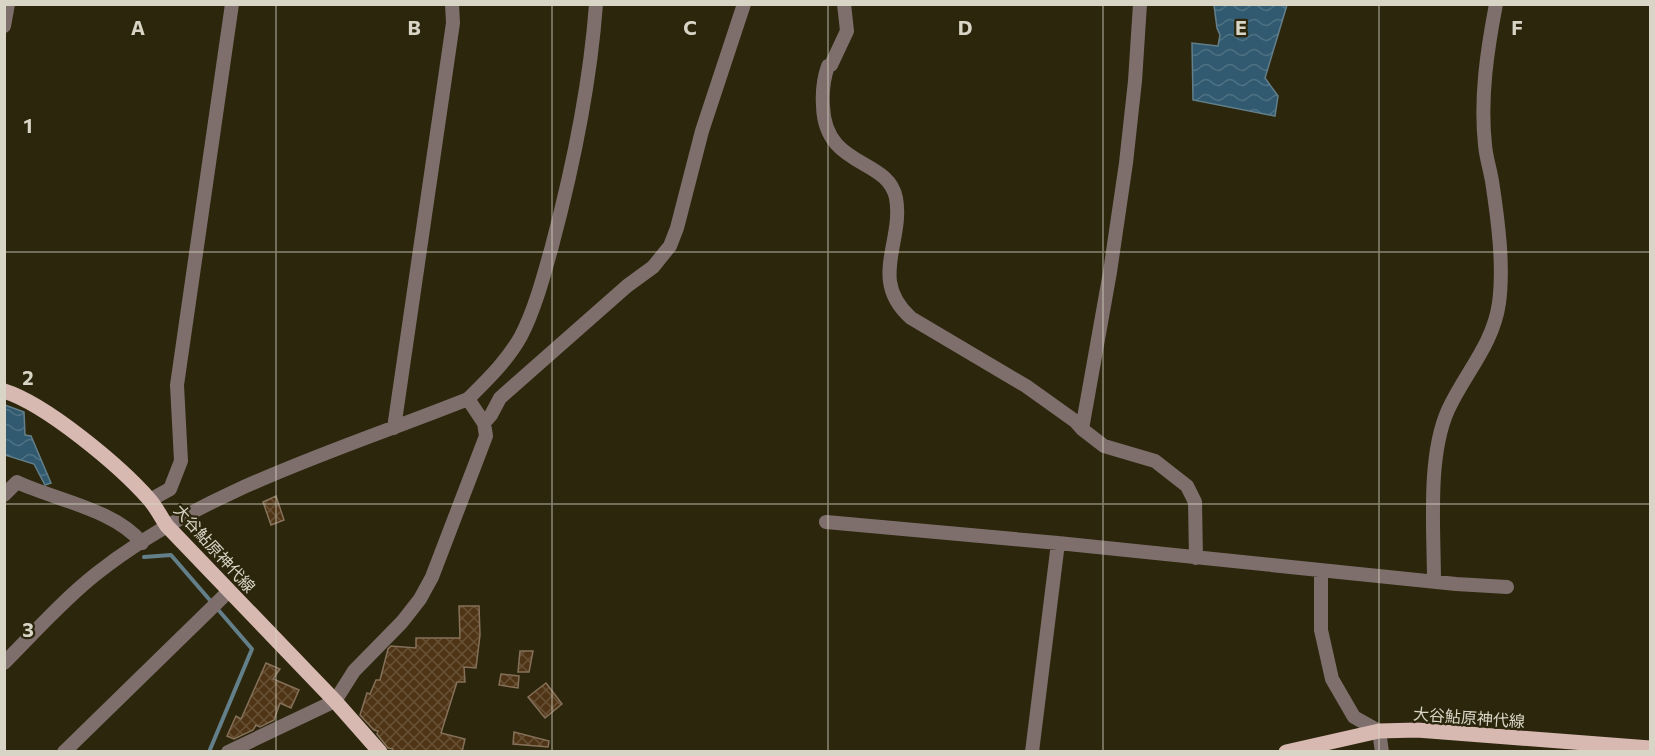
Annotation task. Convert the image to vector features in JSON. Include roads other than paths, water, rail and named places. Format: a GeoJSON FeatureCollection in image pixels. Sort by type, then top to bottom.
{"type":"FeatureCollection","features":[{"type":"Feature","properties":{"kind":"main road","name":"大谷鮎原神代線"},"geometry":{"type":"LineString","coordinates":[[4,391],[40,408],[101,453],[150,500],[167,526],[335,701],[380,752]]}},
{"type":"Feature","properties":{"kind":"main road","name":"大谷鮎原神代線"},"geometry":{"type":"LineString","coordinates":[[1286,752],[1379,731],[1417,730],[1650,748]]}},
{"type":"Feature","properties":{"kind":"street"},"geometry":{"type":"LineString","coordinates":[[4,26],[8,4]]}},
{"type":"Feature","properties":{"kind":"street"},"geometry":{"type":"LineString","coordinates":[[150,500],[170,489],[181,461],[177,385],[232,4]]}},
{"type":"Feature","properties":{"kind":"street"},"geometry":{"type":"LineString","coordinates":[[394,428],[453,23],[452,4]]}},
{"type":"Feature","properties":{"kind":"street"},"geometry":{"type":"LineString","coordinates":[[4,663],[96,574],[167,526],[253,483],[468,399],[495,372],[521,336],[542,280],[566,195],[584,102],[596,4]]}},
{"type":"Feature","properties":{"kind":"street"},"geometry":{"type":"LineString","coordinates":[[484,423],[500,398],[627,286],[653,267],[670,246],[677,228],[702,131],[744,4]]}},
{"type":"Feature","properties":{"kind":"street"},"geometry":{"type":"LineString","coordinates":[[844,4],[847,31],[831,65],[828,66],[822,85],[823,121],[828,136],[842,151],[890,183],[896,197],[896,230],[890,255],[891,291],[900,308],[921,324],[1026,386],[1075,421],[1104,446],[1155,461],[1188,486],[1195,502],[1196,558]]}},
{"type":"Feature","properties":{"kind":"street"},"geometry":{"type":"LineString","coordinates":[[1082,429],[1110,272],[1126,163],[1140,4]]}},
{"type":"Feature","properties":{"kind":"street"},"geometry":{"type":"LineString","coordinates":[[1434,582],[1434,488],[1440,434],[1449,409],[1480,358],[1494,327],[1499,304],[1501,264],[1496,211],[1485,143],[1487,51],[1496,4]]}},
{"type":"Feature","properties":{"kind":"street"},"geometry":{"type":"LineString","coordinates":[[228,752],[335,701],[354,670],[402,622],[420,599],[432,577],[486,436],[484,423],[468,399]]}},
{"type":"Feature","properties":{"kind":"street"},"geometry":{"type":"LineString","coordinates":[[4,495],[17,482],[39,492],[65,498],[131,530],[142,543]]}},
{"type":"Feature","properties":{"kind":"street"},"geometry":{"type":"LineString","coordinates":[[826,522],[1058,543],[1434,582],[1507,587]]}},
{"type":"Feature","properties":{"kind":"street"},"geometry":{"type":"LineString","coordinates":[[1032,752],[1058,543]]}},
{"type":"Feature","properties":{"kind":"street"},"geometry":{"type":"LineString","coordinates":[[1321,571],[1321,630],[1332,679],[1354,717],[1379,731],[1382,752]]}},
{"type":"Feature","properties":{"kind":"street"},"geometry":{"type":"LineString","coordinates":[[64,752],[229,591]]}},
{"type":"Feature","properties":{"kind":"water"},"geometry":{"type":"Polygon","coordinates":[[[1214,5],[1287,5],[1265,78],[1278,96],[1275,116],[1193,100],[1192,43],[1218,46],[1220,35],[1214,5]]]}},
{"type":"Feature","properties":{"kind":"water"},"geometry":{"type":"Polygon","coordinates":[[[5,405],[24,412],[25,435],[31,436],[51,483],[45,485],[34,464],[5,455],[5,405]]]}},
{"type":"Feature","properties":{"kind":"waterway"},"geometry":{"type":"LineString","coordinates":[[144,557],[171,555],[252,649],[209,752]]}}]}
